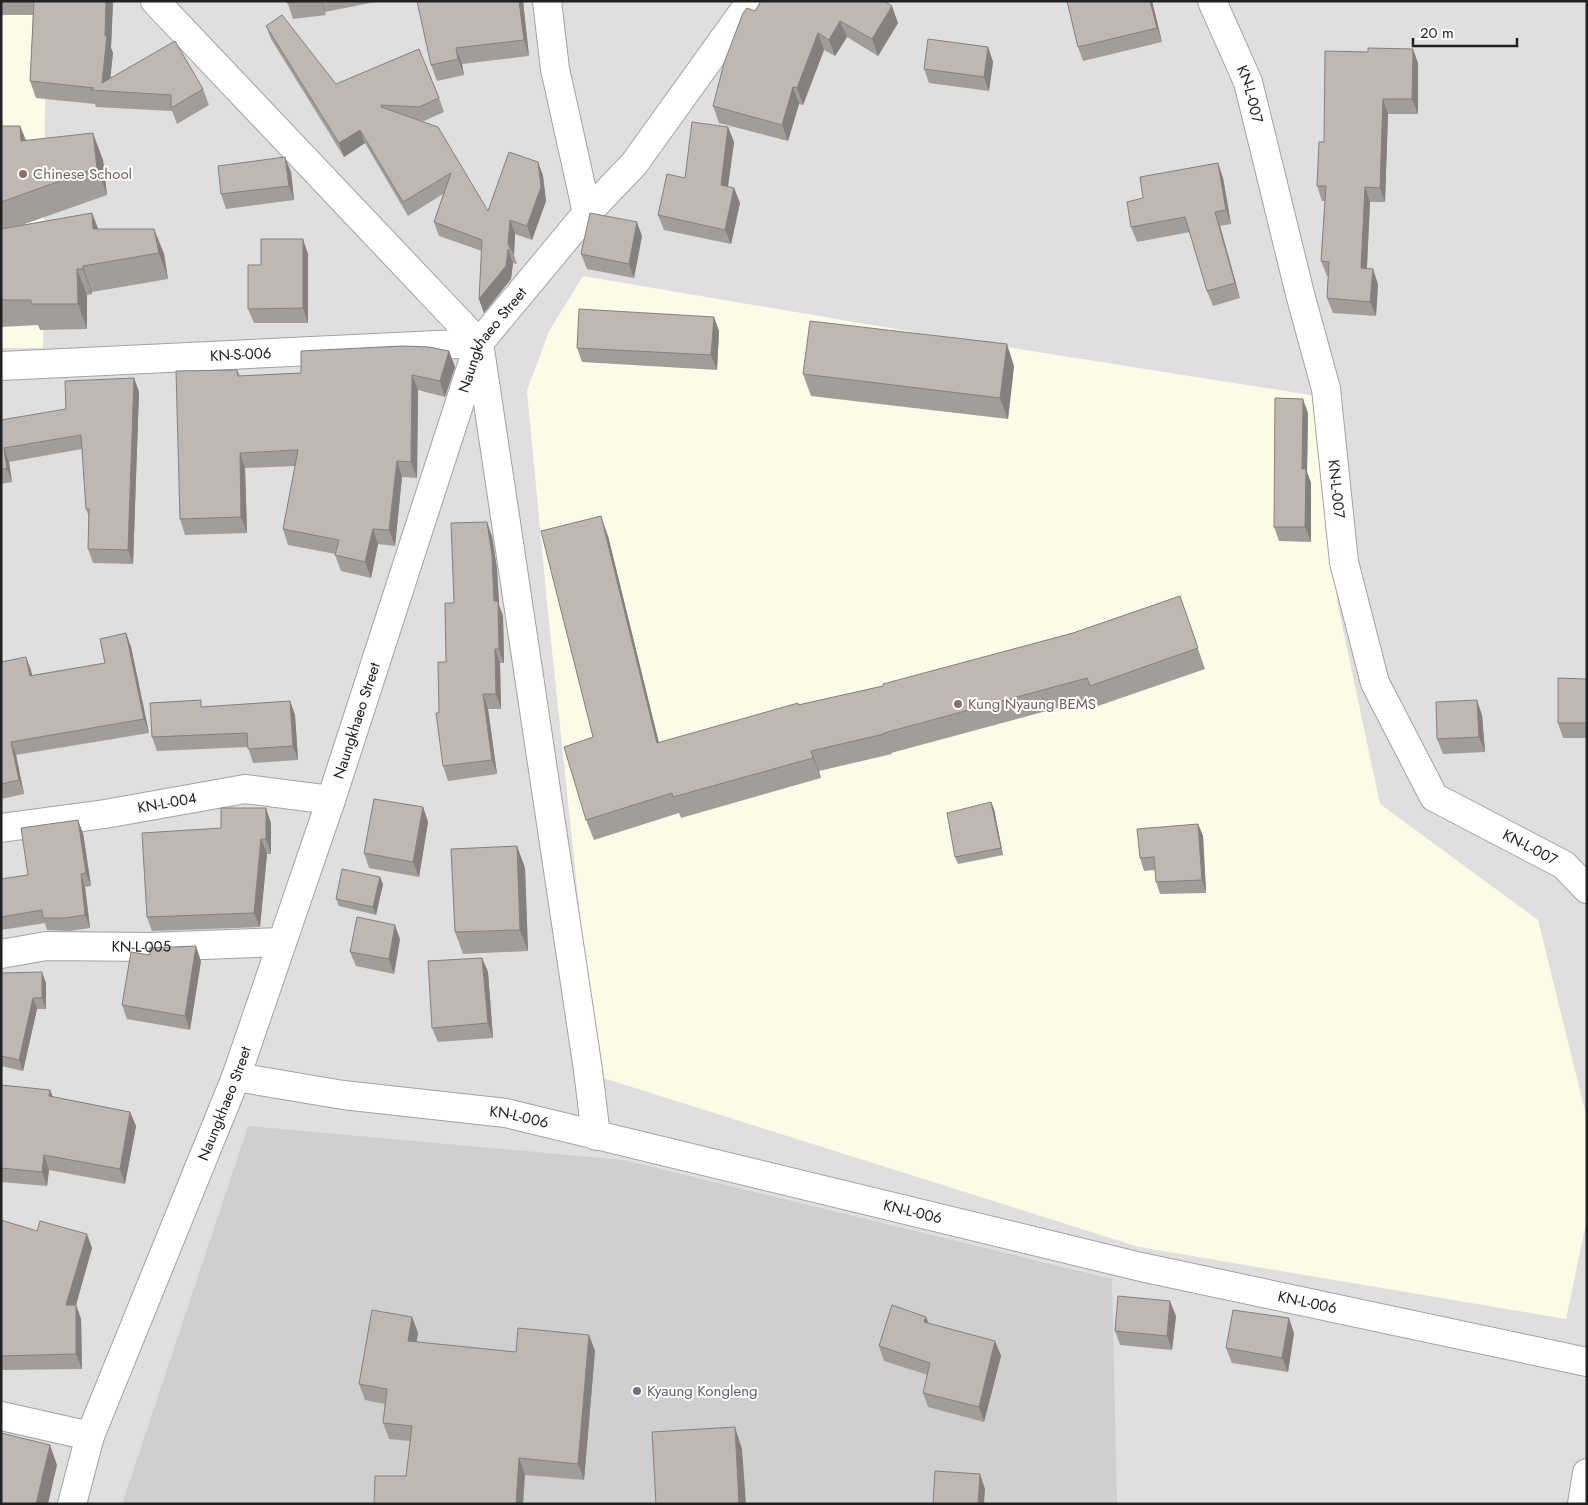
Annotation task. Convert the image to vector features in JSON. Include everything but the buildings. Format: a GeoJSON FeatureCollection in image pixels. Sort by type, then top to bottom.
{"type":"FeatureCollection","features":[{"type":"Feature","properties":{"kind":"street"},"geometry":{"type":"LineString","coordinates":[[155,1],[479,344],[588,1070],[596,1136]]}},
{"type":"Feature","properties":{"kind":"street"},"geometry":{"type":"LineString","coordinates":[[547,1],[555,69],[587,214]]}},
{"type":"Feature","properties":{"kind":"street","name":"Naungkhaeo Street"},"geometry":{"type":"LineString","coordinates":[[72,1504],[90,1436],[236,1077],[331,800],[479,344],[587,214],[634,164],[751,1]]}},
{"type":"Feature","properties":{"kind":"street","name":"KN-L-007"},"geometry":{"type":"LineString","coordinates":[[1212,1],[1248,82],[1300,294],[1326,389],[1344,562],[1375,683],[1434,798],[1564,866],[1587,889]]}},
{"type":"Feature","properties":{"kind":"street","name":"KN-S-006"},"geometry":{"type":"LineString","coordinates":[[1,366],[479,344]]}},
{"type":"Feature","properties":{"kind":"street","name":"KN-L-004"},"geometry":{"type":"LineString","coordinates":[[1,828],[105,814],[245,789],[331,800]]}},
{"type":"Feature","properties":{"kind":"street","name":"KN-L-005"},"geometry":{"type":"LineString","coordinates":[[1,954],[46,946],[150,947],[282,942]]}},
{"type":"Feature","properties":{"kind":"street","name":"KN-L-006"},"geometry":{"type":"LineString","coordinates":[[236,1077],[343,1095],[506,1113],[1141,1267],[1587,1362]]}},
{"type":"Feature","properties":{"kind":"street"},"geometry":{"type":"LineString","coordinates":[[1,1416],[90,1436]]}},
{"type":"Feature","properties":{"kind":"street"},"geometry":{"type":"LineString","coordinates":[[1582,1504],[1587,1473]]}},
{"type":"Feature","properties":{"kind":"shaded area"},"geometry":{"type":"Polygon","coordinates":[[[1,1],[1587,1],[1587,1504],[1,1504],[1,1]]]}},
{"type":"Feature","properties":{"kind":"shaded area","name":"Chinese School"},"geometry":{"type":"Polygon","coordinates":[[[1,1],[46,1],[43,348],[1,348],[1,1]]]}},
{"type":"Feature","properties":{"kind":"shaded area","name":"Kung Nyaung BEMS"},"geometry":{"type":"Polygon","coordinates":[[[583,276],[925,334],[1317,396],[1337,601],[1380,804],[1538,920],[1587,1119],[1587,1218],[1566,1319],[1139,1247],[597,1076],[547,603],[527,391],[549,331],[583,276]]]}},
{"type":"Feature","properties":{"kind":"shaded area","name":"Kyaung Kongleng"},"geometry":{"type":"Polygon","coordinates":[[[248,1126],[623,1160],[1112,1279],[1117,1504],[122,1504],[248,1126]]]}},
{"type":"Feature","properties":{"kind":"place","name":"Chinese School"},"geometry":{"type":"Point","coordinates":[23,174]}},
{"type":"Feature","properties":{"kind":"place","name":"Kung Nyaung BEMS"},"geometry":{"type":"Point","coordinates":[958,704]}},
{"type":"Feature","properties":{"kind":"place","name":"Kyaung Kongleng"},"geometry":{"type":"Point","coordinates":[637,1391]}}]}
